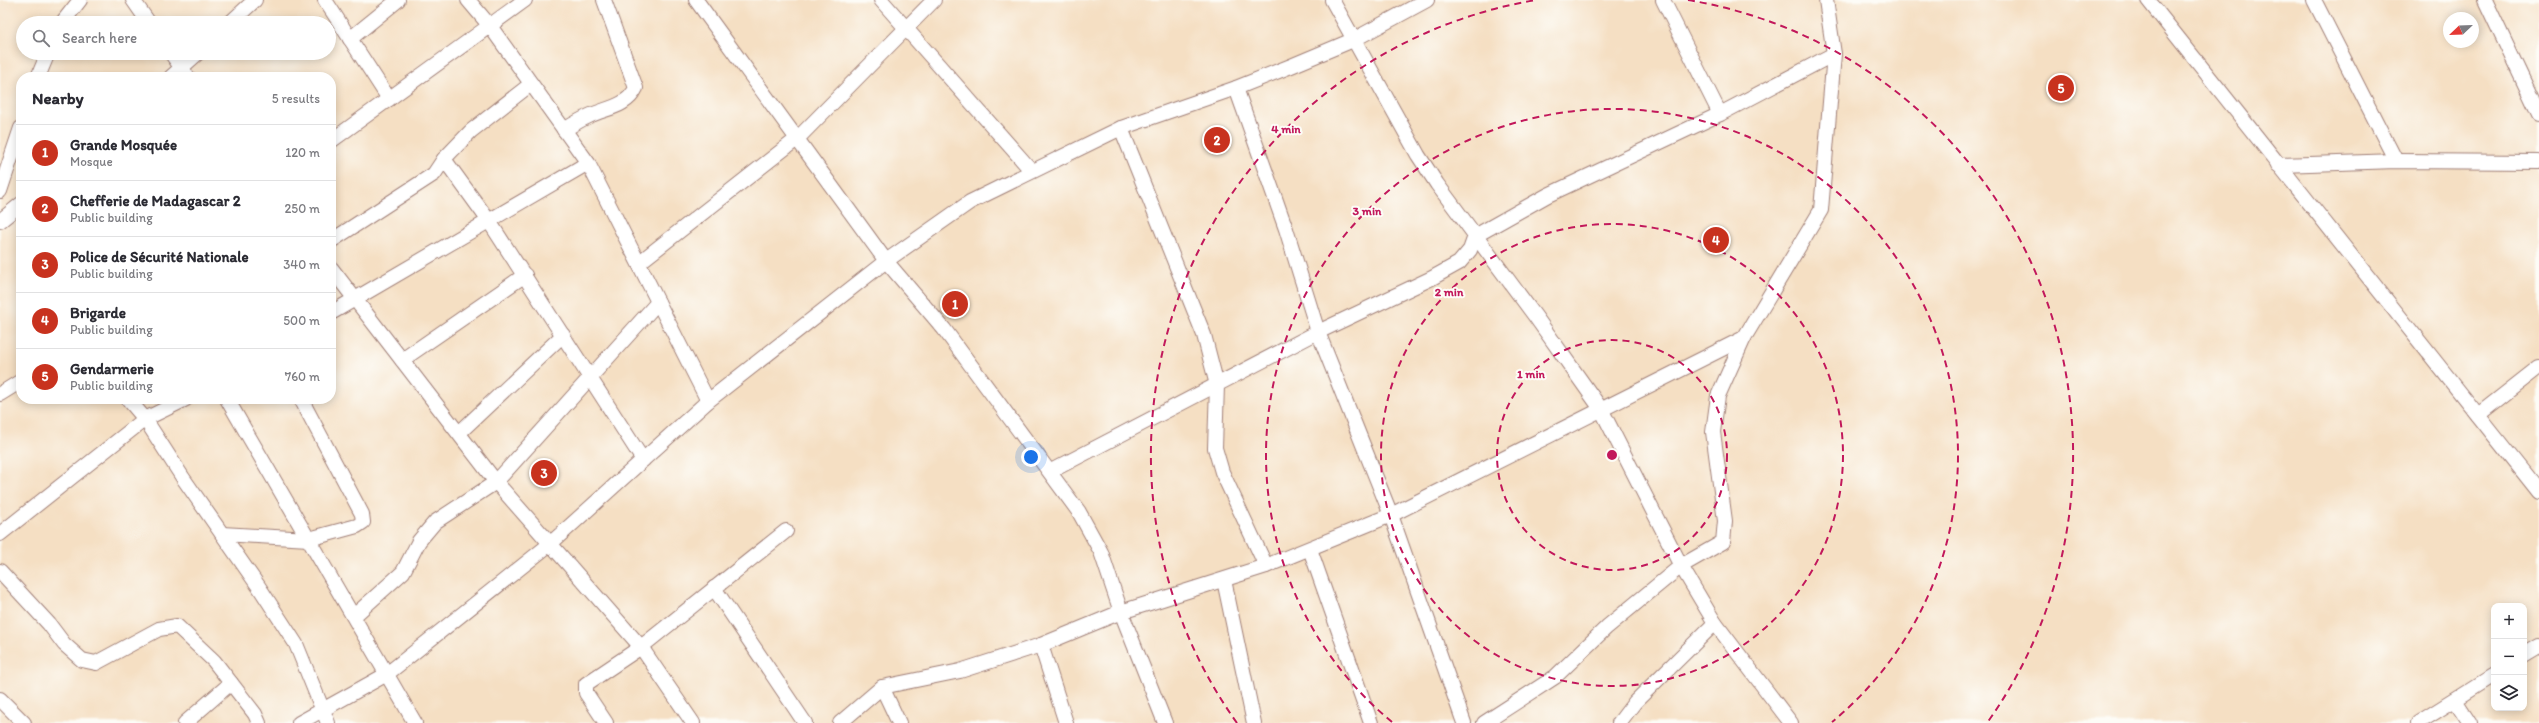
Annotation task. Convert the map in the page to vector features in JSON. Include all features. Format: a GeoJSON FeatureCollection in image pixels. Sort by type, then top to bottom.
{"type":"FeatureCollection","features":[{"type":"Feature","properties":{"kind":"street"},"geometry":{"type":"LineString","coordinates":[[67,16],[80,0]]}},
{"type":"Feature","properties":{"kind":"street"},"geometry":{"type":"LineString","coordinates":[[133,0],[145,16]]}},
{"type":"Feature","properties":{"kind":"street"},"geometry":{"type":"LineString","coordinates":[[237,16],[254,0]]}},
{"type":"Feature","properties":{"kind":"street"},"geometry":{"type":"LineString","coordinates":[[325,0],[335,16]]}},
{"type":"Feature","properties":{"kind":"street"},"geometry":{"type":"LineString","coordinates":[[350,39],[398,0]]}},
{"type":"Feature","properties":{"kind":"street"},"geometry":{"type":"LineString","coordinates":[[468,0],[490,26],[588,163],[640,262],[658,302],[708,401]]}},
{"type":"Feature","properties":{"kind":"street"},"geometry":{"type":"LineString","coordinates":[[336,137],[525,0]]}},
{"type":"Feature","properties":{"kind":"street"},"geometry":{"type":"LineString","coordinates":[[564,130],[589,116],[617,106],[632,95],[636,88],[604,0]]}},
{"type":"Feature","properties":{"kind":"street"},"geometry":{"type":"LineString","coordinates":[[696,0],[886,260],[944,329],[1080,512],[1101,552],[1121,612],[1165,723]]}},
{"type":"Feature","properties":{"kind":"street"},"geometry":{"type":"LineString","coordinates":[[881,0],[1031,170]]}},
{"type":"Feature","properties":{"kind":"street"},"geometry":{"type":"LineString","coordinates":[[640,262],[798,138],[934,0]]}},
{"type":"Feature","properties":{"kind":"street"},"geometry":{"type":"LineString","coordinates":[[1332,0],[1418,156],[1601,409],[1681,566],[1715,623],[1791,723]]}},
{"type":"Feature","properties":{"kind":"street"},"geometry":{"type":"LineString","coordinates":[[299,723],[325,717],[387,674],[550,544],[708,401],[886,260],[970,202],[1031,170],[1121,128],[1236,88],[1353,40],[1427,0]]}},
{"type":"Feature","properties":{"kind":"street"},"geometry":{"type":"LineString","coordinates":[[1663,0],[1720,114]]}},
{"type":"Feature","properties":{"kind":"street"},"geometry":{"type":"LineString","coordinates":[[1484,723],[1555,677],[1608,628],[1681,566],[1723,542],[1725,533],[1713,432],[1718,396],[1744,338],[1821,210],[1834,54],[1826,0]]}},
{"type":"Feature","properties":{"kind":"street"},"geometry":{"type":"LineString","coordinates":[[2148,0],[2278,165],[2328,224],[2367,278],[2398,312],[2539,492]]}},
{"type":"Feature","properties":{"kind":"street"},"geometry":{"type":"LineString","coordinates":[[2314,0],[2396,161]]}},
{"type":"Feature","properties":{"kind":"street"},"geometry":{"type":"LineString","coordinates":[[2485,0],[2539,114]]}},
{"type":"Feature","properties":{"kind":"street"},"geometry":{"type":"LineString","coordinates":[[336,17],[389,99]]}},
{"type":"Feature","properties":{"kind":"street"},"geometry":{"type":"LineString","coordinates":[[1050,470],[1318,332],[1432,278],[1459,263],[1470,250],[1475,236],[1548,195],[1720,114],[1834,54]]}},
{"type":"Feature","properties":{"kind":"street"},"geometry":{"type":"LineString","coordinates":[[40,72],[45,60]]}},
{"type":"Feature","properties":{"kind":"street"},"geometry":{"type":"LineString","coordinates":[[174,60],[179,72]]}},
{"type":"Feature","properties":{"kind":"street"},"geometry":{"type":"LineString","coordinates":[[182,72],[192,60]]}},
{"type":"Feature","properties":{"kind":"street"},"geometry":{"type":"LineString","coordinates":[[336,238],[434,174],[444,159],[471,131],[531,84]]}},
{"type":"Feature","properties":{"kind":"street"},"geometry":{"type":"LineString","coordinates":[[1236,88],[1286,229],[1318,332],[1391,515],[1464,723]]}},
{"type":"Feature","properties":{"kind":"street"},"geometry":{"type":"LineString","coordinates":[[1121,128],[1204,334],[1217,385],[1215,448],[1222,472],[1266,566]]}},
{"type":"Feature","properties":{"kind":"street"},"geometry":{"type":"LineString","coordinates":[[0,191],[16,143]]}},
{"type":"Feature","properties":{"kind":"street"},"geometry":{"type":"LineString","coordinates":[[444,159],[489,221],[525,275],[643,460]]}},
{"type":"Feature","properties":{"kind":"street"},"geometry":{"type":"LineString","coordinates":[[2278,165],[2396,161],[2539,162]]}},
{"type":"Feature","properties":{"kind":"street"},"geometry":{"type":"LineString","coordinates":[[336,311],[588,163]]}},
{"type":"Feature","properties":{"kind":"street"},"geometry":{"type":"LineString","coordinates":[[0,221],[16,208]]}},
{"type":"Feature","properties":{"kind":"street"},"geometry":{"type":"LineString","coordinates":[[336,275],[496,482],[641,647],[692,723]]}},
{"type":"Feature","properties":{"kind":"street"},"geometry":{"type":"LineString","coordinates":[[402,360],[525,275]]}},
{"type":"Feature","properties":{"kind":"street"},"geometry":{"type":"LineString","coordinates":[[354,616],[403,572],[419,541],[435,522],[496,482],[658,302]]}},
{"type":"Feature","properties":{"kind":"street"},"geometry":{"type":"LineString","coordinates":[[459,433],[563,335]]}},
{"type":"Feature","properties":{"kind":"street"},"geometry":{"type":"LineString","coordinates":[[840,723],[882,687],[960,671],[1041,645],[1121,612],[1266,566],[1391,515],[1744,338]]}},
{"type":"Feature","properties":{"kind":"street"},"geometry":{"type":"LineString","coordinates":[[2478,415],[2539,367]]}},
{"type":"Feature","properties":{"kind":"street"},"geometry":{"type":"LineString","coordinates":[[0,394],[16,384]]}},
{"type":"Feature","properties":{"kind":"street"},"geometry":{"type":"LineString","coordinates":[[132,404],[145,419],[296,644],[325,717]]}},
{"type":"Feature","properties":{"kind":"street"},"geometry":{"type":"LineString","coordinates":[[0,534],[145,419],[176,404]]}},
{"type":"Feature","properties":{"kind":"street"},"geometry":{"type":"LineString","coordinates":[[230,404],[415,723]]}},
{"type":"Feature","properties":{"kind":"street"},"geometry":{"type":"LineString","coordinates":[[222,534],[309,539],[357,526],[363,522],[362,514],[303,404]]}},
{"type":"Feature","properties":{"kind":"street"},"geometry":{"type":"LineString","coordinates":[[606,723],[586,693],[586,684],[641,647],[786,531]]}},
{"type":"Feature","properties":{"kind":"street"},"geometry":{"type":"LineString","coordinates":[[1310,549],[1371,723]]}},
{"type":"Feature","properties":{"kind":"street"},"geometry":{"type":"LineString","coordinates":[[0,571],[49,624],[64,644],[82,660],[96,663],[159,629],[177,626],[194,640],[231,683],[256,714],[259,723]]}},
{"type":"Feature","properties":{"kind":"street"},"geometry":{"type":"LineString","coordinates":[[1224,580],[1254,723]]}},
{"type":"Feature","properties":{"kind":"street"},"geometry":{"type":"LineString","coordinates":[[714,588],[805,723]]}},
{"type":"Feature","properties":{"kind":"street"},"geometry":{"type":"LineString","coordinates":[[1619,723],[1635,702],[1715,623]]}},
{"type":"Feature","properties":{"kind":"street"},"geometry":{"type":"LineString","coordinates":[[1041,645],[1066,723]]}},
{"type":"Feature","properties":{"kind":"street"},"geometry":{"type":"LineString","coordinates":[[2527,653],[2539,646]]}},
{"type":"Feature","properties":{"kind":"street"},"geometry":{"type":"LineString","coordinates":[[2418,723],[2491,677]]}},
{"type":"Feature","properties":{"kind":"street"},"geometry":{"type":"LineString","coordinates":[[185,723],[231,683]]}},
{"type":"Feature","properties":{"kind":"street"},"geometry":{"type":"LineString","coordinates":[[882,687],[899,723]]}},
{"type":"Feature","properties":{"kind":"street"},"geometry":{"type":"LineString","coordinates":[[0,699],[24,723]]}},
{"type":"Feature","properties":{"kind":"street"},"geometry":{"type":"LineString","coordinates":[[2455,700],[2470,723]]}},
{"type":"Feature","properties":{"kind":"place","name":"Gendarmerie"},"geometry":{"type":"Point","coordinates":[2061,88]}},
{"type":"Feature","properties":{"kind":"place","name":"Chefferie de Madagascar 2"},"geometry":{"type":"Point","coordinates":[1217,140]}},
{"type":"Feature","properties":{"kind":"place","name":"Brigarde"},"geometry":{"type":"Point","coordinates":[1716,240]}},
{"type":"Feature","properties":{"kind":"place","name":"Grande Mosquée"},"geometry":{"type":"Point","coordinates":[955,304]}},
{"type":"Feature","properties":{"kind":"place","name":"Police de Sécurité Nationale"},"geometry":{"type":"Point","coordinates":[544,473]}}]}
